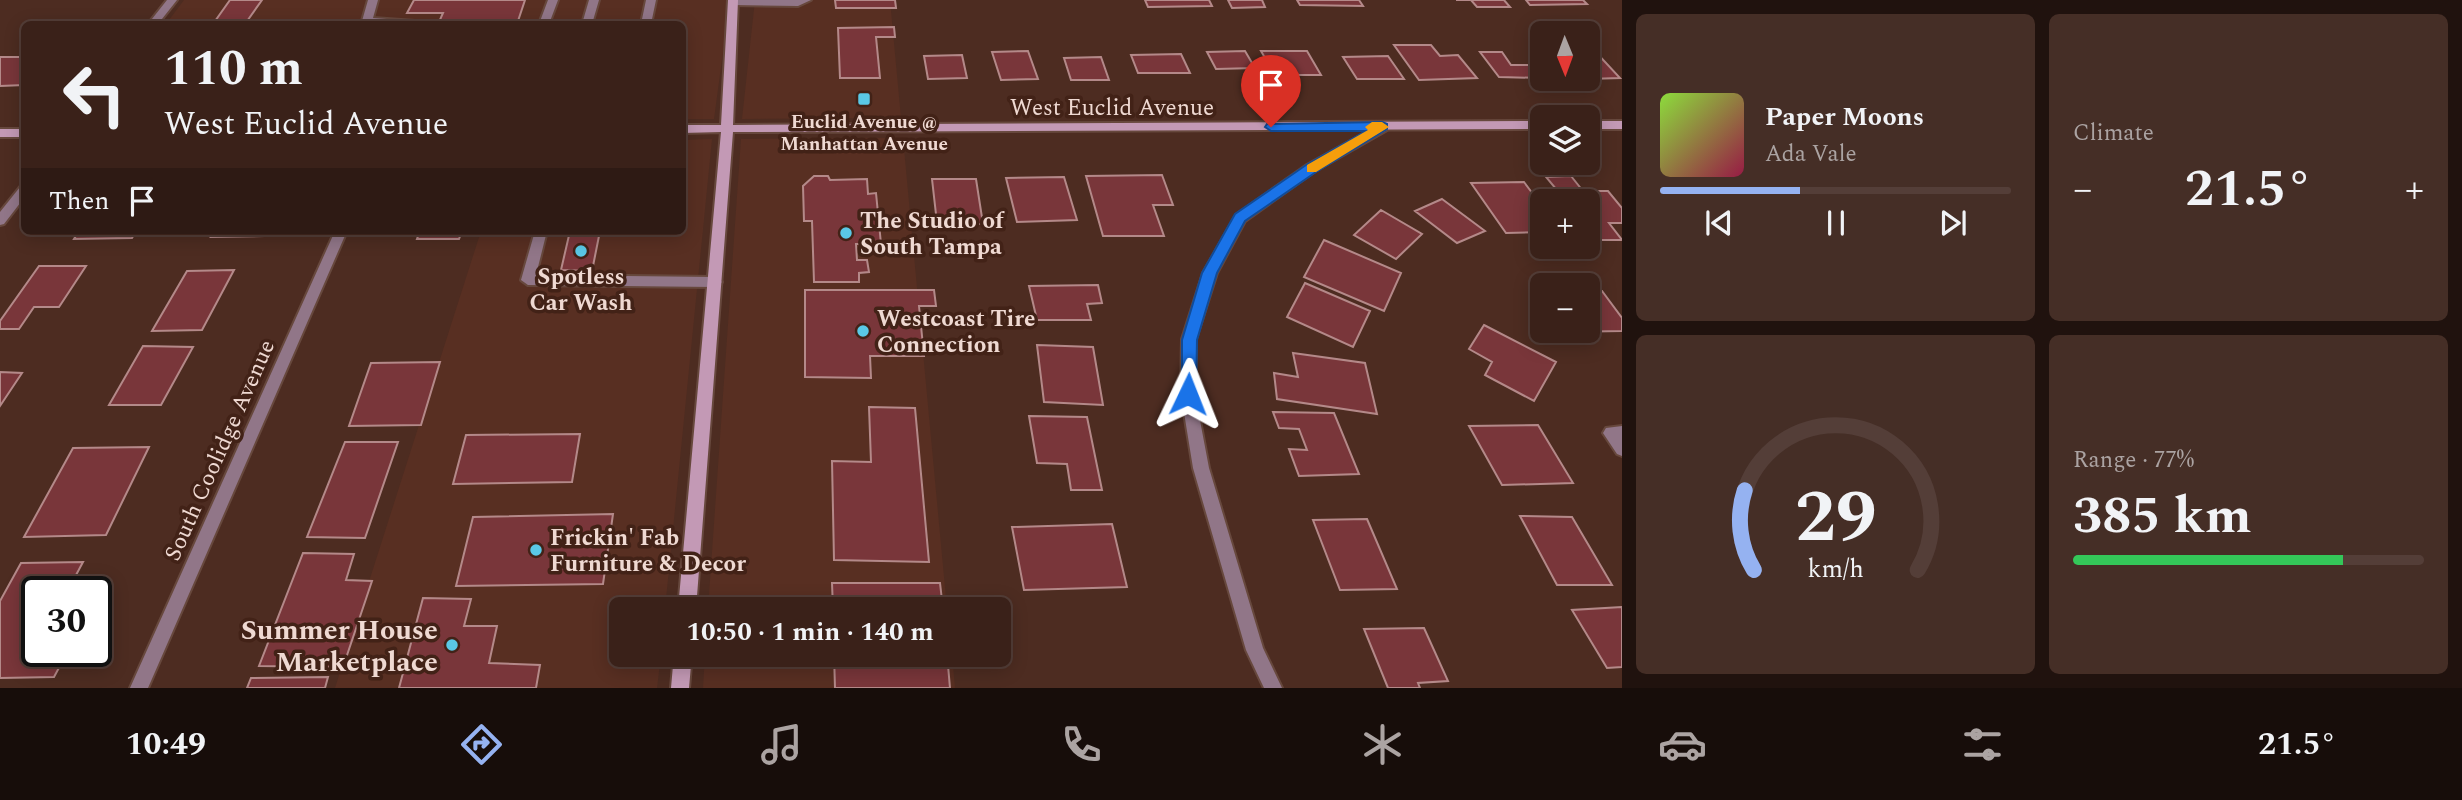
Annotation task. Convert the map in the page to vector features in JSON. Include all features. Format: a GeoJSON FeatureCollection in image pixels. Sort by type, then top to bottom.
{"type":"FeatureCollection","features":[{"type":"Feature","properties":{"kind":"street"},"geometry":{"type":"LineString","coordinates":[[155,21],[172,0]]}},
{"type":"Feature","properties":{"kind":"street"},"geometry":{"type":"LineString","coordinates":[[367,21],[373,0]]}},
{"type":"Feature","properties":{"kind":"street"},"geometry":{"type":"LineString","coordinates":[[545,21],[552,0]]}},
{"type":"Feature","properties":{"kind":"street"},"geometry":{"type":"LineString","coordinates":[[588,21],[594,0]]}},
{"type":"Feature","properties":{"kind":"street"},"geometry":{"type":"LineString","coordinates":[[647,21],[651,0]]}},
{"type":"Feature","properties":{"kind":"street"},"geometry":{"type":"LineString","coordinates":[[688,597],[727,129],[732,1],[798,4],[806,0]]}},
{"type":"Feature","properties":{"kind":"street","name":"West Euclid Avenue"},"geometry":{"type":"LineString","coordinates":[[686,129],[1530,125]]}},
{"type":"Feature","properties":{"kind":"street"},"geometry":{"type":"LineString","coordinates":[[1600,125],[1622,125]]}},
{"type":"Feature","properties":{"kind":"street"},"geometry":{"type":"LineString","coordinates":[[1273,688],[1255,650],[1200,468],[1188,394],[1189,340],[1210,273],[1240,218],[1311,169],[1382,127]]}},
{"type":"Feature","properties":{"kind":"street"},"geometry":{"type":"LineString","coordinates":[[0,133],[21,133]]}},
{"type":"Feature","properties":{"kind":"street"},"geometry":{"type":"LineString","coordinates":[[0,221],[21,194]]}},
{"type":"Feature","properties":{"kind":"street","name":"South Coolidge Avenue"},"geometry":{"type":"LineString","coordinates":[[139,688],[339,235]]}},
{"type":"Feature","properties":{"kind":"street"},"geometry":{"type":"LineString","coordinates":[[540,235],[528,280],[715,282]]}},
{"type":"Feature","properties":{"kind":"street"},"geometry":{"type":"LineString","coordinates":[[1622,432],[1611,433],[1622,449]]}},
{"type":"Feature","properties":{"kind":"street"},"geometry":{"type":"LineString","coordinates":[[680,688],[682,667]]}},
{"type":"Feature","properties":{"kind":"shaded area"},"geometry":{"type":"Polygon","coordinates":[[[184,0],[730,0],[714,119],[686,119],[686,21],[168,21],[184,0]]]}},
{"type":"Feature","properties":{"kind":"shaded area"},"geometry":{"type":"Polygon","coordinates":[[[755,0],[890,0],[901,118],[742,119],[755,0]]]}},
{"type":"Feature","properties":{"kind":"shaded area"},"geometry":{"type":"Polygon","coordinates":[[[903,138],[946,597],[709,597],[741,139],[903,138]]]}},
{"type":"Feature","properties":{"kind":"shaded area"},"geometry":{"type":"Polygon","coordinates":[[[712,139],[666,597],[609,597],[609,667],[660,667],[657,688],[335,688],[480,235],[686,235],[686,140],[712,139]]]}},
{"type":"Feature","properties":{"kind":"shaded area"},"geometry":{"type":"Polygon","coordinates":[[[704,667],[953,667],[955,688],[703,688],[704,667]]]}},
{"type":"Feature","properties":{"kind":"building"},"geometry":{"type":"Polygon","coordinates":[[[230,0],[262,0],[247,21],[215,21],[230,0]]]}},
{"type":"Feature","properties":{"kind":"building"},"geometry":{"type":"Polygon","coordinates":[[[414,0],[525,0],[518,21],[439,21],[443,13],[407,13],[414,0]]]}},
{"type":"Feature","properties":{"kind":"building"},"geometry":{"type":"Polygon","coordinates":[[[835,0],[895,0],[896,8],[836,8],[835,0]]]}},
{"type":"Feature","properties":{"kind":"building"},"geometry":{"type":"Polygon","coordinates":[[[1145,0],[1209,0],[1212,6],[1148,7],[1145,0]]]}},
{"type":"Feature","properties":{"kind":"building"},"geometry":{"type":"Polygon","coordinates":[[[1228,0],[1262,0],[1265,7],[1232,8],[1228,0]]]}},
{"type":"Feature","properties":{"kind":"building"},"geometry":{"type":"Polygon","coordinates":[[[1297,0],[1359,0],[1363,6],[1300,5],[1297,0]]]}},
{"type":"Feature","properties":{"kind":"building"},"geometry":{"type":"Polygon","coordinates":[[[1471,0],[1504,0],[1510,7],[1477,7],[1471,0]]]}},
{"type":"Feature","properties":{"kind":"building"},"geometry":{"type":"Polygon","coordinates":[[[1526,0],[1583,0],[1587,4],[1530,5],[1526,0]]]}},
{"type":"Feature","properties":{"kind":"building"},"geometry":{"type":"Polygon","coordinates":[[[894,27],[895,37],[876,37],[880,78],[840,78],[838,28],[894,27]]]}},
{"type":"Feature","properties":{"kind":"building"},"geometry":{"type":"Polygon","coordinates":[[[1394,45],[1431,45],[1440,56],[1458,55],[1477,78],[1419,80],[1394,45]]]}},
{"type":"Feature","properties":{"kind":"building"},"geometry":{"type":"Polygon","coordinates":[[[1028,51],[1038,79],[1001,80],[992,52],[1028,51]]]}},
{"type":"Feature","properties":{"kind":"building"},"geometry":{"type":"Polygon","coordinates":[[[1245,51],[1255,68],[1216,69],[1207,52],[1245,51]]]}},
{"type":"Feature","properties":{"kind":"building"},"geometry":{"type":"Polygon","coordinates":[[[1261,51],[1307,51],[1321,75],[1275,75],[1261,51]]]}},
{"type":"Feature","properties":{"kind":"building"},"geometry":{"type":"Polygon","coordinates":[[[1480,52],[1502,52],[1511,65],[1530,65],[1530,78],[1499,77],[1480,52]]]}},
{"type":"Feature","properties":{"kind":"building"},"geometry":{"type":"Polygon","coordinates":[[[1181,54],[1190,73],[1138,73],[1131,55],[1181,54]]]}},
{"type":"Feature","properties":{"kind":"building"},"geometry":{"type":"Polygon","coordinates":[[[962,55],[967,78],[928,79],[924,56],[962,55]]]}},
{"type":"Feature","properties":{"kind":"building"},"geometry":{"type":"Polygon","coordinates":[[[1388,56],[1404,79],[1357,79],[1343,57],[1388,56]]]}},
{"type":"Feature","properties":{"kind":"building"},"geometry":{"type":"Polygon","coordinates":[[[1600,56],[1620,78],[1600,79],[1600,56]]]}},
{"type":"Feature","properties":{"kind":"building"},"geometry":{"type":"Polygon","coordinates":[[[0,57],[21,57],[21,85],[0,86],[0,57]]]}},
{"type":"Feature","properties":{"kind":"building"},"geometry":{"type":"Polygon","coordinates":[[[1101,57],[1109,80],[1071,80],[1064,58],[1101,57]]]}},
{"type":"Feature","properties":{"kind":"building"},"geometry":{"type":"Polygon","coordinates":[[[1162,175],[1173,205],[1153,205],[1164,236],[1103,236],[1086,176],[1162,175]]]}},
{"type":"Feature","properties":{"kind":"building","name":"The Studio of South Tampa"},"geometry":{"type":"Polygon","coordinates":[[[814,176],[828,176],[830,180],[867,179],[868,194],[876,193],[881,244],[856,244],[857,260],[867,260],[869,272],[859,273],[859,282],[814,282],[812,221],[804,221],[803,186],[814,176]]]}},
{"type":"Feature","properties":{"kind":"building"},"geometry":{"type":"Polygon","coordinates":[[[1571,176],[1581,189],[1556,189],[1546,177],[1571,176]]]}},
{"type":"Feature","properties":{"kind":"building"},"geometry":{"type":"Polygon","coordinates":[[[1064,177],[1077,220],[1017,222],[1006,178],[1064,177]]]}},
{"type":"Feature","properties":{"kind":"building"},"geometry":{"type":"Polygon","coordinates":[[[932,179],[976,179],[983,224],[937,223],[932,179]]]}},
{"type":"Feature","properties":{"kind":"building"},"geometry":{"type":"Polygon","coordinates":[[[1524,182],[1530,190],[1530,232],[1506,233],[1471,183],[1524,182]]]}},
{"type":"Feature","properties":{"kind":"building"},"geometry":{"type":"Polygon","coordinates":[[[1600,191],[1608,191],[1622,208],[1622,223],[1609,223],[1622,240],[1600,240],[1600,191]]]}},
{"type":"Feature","properties":{"kind":"building"},"geometry":{"type":"Polygon","coordinates":[[[1442,199],[1485,231],[1457,243],[1415,211],[1442,199]]]}},
{"type":"Feature","properties":{"kind":"building"},"geometry":{"type":"Polygon","coordinates":[[[1381,210],[1422,234],[1396,259],[1354,235],[1381,210]]]}},
{"type":"Feature","properties":{"kind":"building"},"geometry":{"type":"Polygon","coordinates":[[[76,235],[134,235],[132,238],[74,239],[76,235]]]}},
{"type":"Feature","properties":{"kind":"building"},"geometry":{"type":"Polygon","coordinates":[[[212,235],[264,235],[264,236],[211,237],[212,235]]]}},
{"type":"Feature","properties":{"kind":"building"},"geometry":{"type":"Polygon","coordinates":[[[418,235],[460,235],[459,239],[417,239],[418,235]]]}},
{"type":"Feature","properties":{"kind":"building","name":"Spotless Car Wash"},"geometry":{"type":"Polygon","coordinates":[[[569,235],[599,235],[592,271],[561,270],[569,235]]]}},
{"type":"Feature","properties":{"kind":"building"},"geometry":{"type":"Polygon","coordinates":[[[1324,240],[1401,273],[1384,311],[1304,277],[1324,240]]]}},
{"type":"Feature","properties":{"kind":"building"},"geometry":{"type":"Polygon","coordinates":[[[39,266],[86,266],[59,307],[34,307],[19,329],[0,329],[0,321],[39,266]]]}},
{"type":"Feature","properties":{"kind":"building"},"geometry":{"type":"Polygon","coordinates":[[[234,270],[202,330],[152,331],[187,271],[234,270]]]}},
{"type":"Feature","properties":{"kind":"building"},"geometry":{"type":"Polygon","coordinates":[[[1305,283],[1370,311],[1353,347],[1287,317],[1305,283]]]}},
{"type":"Feature","properties":{"kind":"building"},"geometry":{"type":"Polygon","coordinates":[[[1098,285],[1102,303],[1087,304],[1091,320],[1037,320],[1029,286],[1098,285]]]}},
{"type":"Feature","properties":{"kind":"building","name":"Westcoast Tire Connection"},"geometry":{"type":"Polygon","coordinates":[[[805,290],[934,290],[936,306],[919,306],[924,356],[870,356],[871,378],[805,377],[805,290]]]}},
{"type":"Feature","properties":{"kind":"building"},"geometry":{"type":"Polygon","coordinates":[[[1600,291],[1622,318],[1622,331],[1600,331],[1600,291]]]}},
{"type":"Feature","properties":{"kind":"building"},"geometry":{"type":"Polygon","coordinates":[[[1484,325],[1556,362],[1534,401],[1485,375],[1492,362],[1469,349],[1484,325]]]}},
{"type":"Feature","properties":{"kind":"building"},"geometry":{"type":"Polygon","coordinates":[[[1037,345],[1093,347],[1103,405],[1044,402],[1037,345]]]}},
{"type":"Feature","properties":{"kind":"building"},"geometry":{"type":"Polygon","coordinates":[[[143,346],[193,347],[161,405],[109,405],[143,346]]]}},
{"type":"Feature","properties":{"kind":"building"},"geometry":{"type":"Polygon","coordinates":[[[1293,353],[1365,363],[1377,414],[1277,399],[1274,373],[1298,377],[1293,353]]]}},
{"type":"Feature","properties":{"kind":"building"},"geometry":{"type":"Polygon","coordinates":[[[440,362],[421,425],[349,426],[371,363],[440,362]]]}},
{"type":"Feature","properties":{"kind":"building"},"geometry":{"type":"Polygon","coordinates":[[[0,372],[22,373],[0,406],[0,372]]]}},
{"type":"Feature","properties":{"kind":"building"},"geometry":{"type":"Polygon","coordinates":[[[869,407],[915,408],[929,562],[834,560],[832,461],[871,462],[869,407]]]}},
{"type":"Feature","properties":{"kind":"building"},"geometry":{"type":"Polygon","coordinates":[[[1273,412],[1334,413],[1359,474],[1299,476],[1289,449],[1307,450],[1299,429],[1279,428],[1273,412]]]}},
{"type":"Feature","properties":{"kind":"building"},"geometry":{"type":"Polygon","coordinates":[[[1029,416],[1087,417],[1102,490],[1071,490],[1067,464],[1037,463],[1029,416]]]}},
{"type":"Feature","properties":{"kind":"building"},"geometry":{"type":"Polygon","coordinates":[[[1538,425],[1573,483],[1502,485],[1469,426],[1538,425]]]}},
{"type":"Feature","properties":{"kind":"building"},"geometry":{"type":"Polygon","coordinates":[[[580,434],[572,482],[453,484],[466,435],[580,434]]]}},
{"type":"Feature","properties":{"kind":"building"},"geometry":{"type":"Polygon","coordinates":[[[345,442],[398,442],[365,538],[307,537],[345,442]]]}},
{"type":"Feature","properties":{"kind":"building"},"geometry":{"type":"Polygon","coordinates":[[[149,447],[106,535],[24,537],[73,448],[149,447]]]}},
{"type":"Feature","properties":{"kind":"building","name":"Frickin' Fab Furniture & Decor"},"geometry":{"type":"Polygon","coordinates":[[[613,514],[603,584],[456,586],[473,517],[613,514]]]}},
{"type":"Feature","properties":{"kind":"building"},"geometry":{"type":"Polygon","coordinates":[[[1520,516],[1572,517],[1612,585],[1557,585],[1520,516]]]}},
{"type":"Feature","properties":{"kind":"building"},"geometry":{"type":"Polygon","coordinates":[[[1367,519],[1397,589],[1340,590],[1313,520],[1367,519]]]}},
{"type":"Feature","properties":{"kind":"building"},"geometry":{"type":"Polygon","coordinates":[[[1112,524],[1127,587],[1024,590],[1012,527],[1112,524]]]}},
{"type":"Feature","properties":{"kind":"building"},"geometry":{"type":"Polygon","coordinates":[[[303,553],[354,554],[346,580],[372,581],[343,667],[259,666],[303,553]]]}},
{"type":"Feature","properties":{"kind":"building"},"geometry":{"type":"Polygon","coordinates":[[[83,562],[76,576],[21,576],[21,667],[59,667],[54,677],[0,678],[0,601],[21,563],[83,562]]]}},
{"type":"Feature","properties":{"kind":"building"},"geometry":{"type":"Polygon","coordinates":[[[832,583],[940,583],[942,597],[833,597],[832,583]]]}},
{"type":"Feature","properties":{"kind":"building","name":"Summer House Marketplace"},"geometry":{"type":"Polygon","coordinates":[[[423,598],[471,599],[464,626],[497,626],[489,663],[540,665],[536,688],[399,688],[423,598]]]}},
{"type":"Feature","properties":{"kind":"building"},"geometry":{"type":"Polygon","coordinates":[[[1622,607],[1622,667],[1607,668],[1572,610],[1622,607]]]}},
{"type":"Feature","properties":{"kind":"building"},"geometry":{"type":"Polygon","coordinates":[[[1424,628],[1448,681],[1418,683],[1420,688],[1388,688],[1364,629],[1424,628]]]}},
{"type":"Feature","properties":{"kind":"building"},"geometry":{"type":"Polygon","coordinates":[[[834,667],[948,667],[950,688],[835,688],[834,667]]]}},
{"type":"Feature","properties":{"kind":"building"},"geometry":{"type":"Polygon","coordinates":[[[328,677],[325,688],[247,688],[251,678],[328,677]]]}},
{"type":"Feature","properties":{"kind":"slow traffic"},"geometry":{"type":"LineString","coordinates":[[1311,168],[1382,127],[1372,127]]}},
{"type":"Feature","properties":{"kind":"place","name":"Euclid Avenue @ Manhattan Avenue"},"geometry":{"type":"Point","coordinates":[864,99]}},
{"type":"Feature","properties":{"kind":"place","name":"The Studio of South Tampa"},"geometry":{"type":"Point","coordinates":[846,233]}},
{"type":"Feature","properties":{"kind":"place","name":"Spotless Car Wash"},"geometry":{"type":"Point","coordinates":[581,251]}},
{"type":"Feature","properties":{"kind":"place","name":"Westcoast Tire Connection"},"geometry":{"type":"Point","coordinates":[863,331]}},
{"type":"Feature","properties":{"kind":"place","name":"Frickin' Fab Furniture & Decor"},"geometry":{"type":"Point","coordinates":[536,550]}},
{"type":"Feature","properties":{"kind":"place","name":"Summer House Marketplace"},"geometry":{"type":"Point","coordinates":[452,645]}},
{"type":"Feature","properties":{"kind":"route"},"geometry":{"type":"LineString","coordinates":[[1188,394],[1189,340],[1210,273],[1240,218],[1311,169],[1382,127],[1271,127]]}}]}
